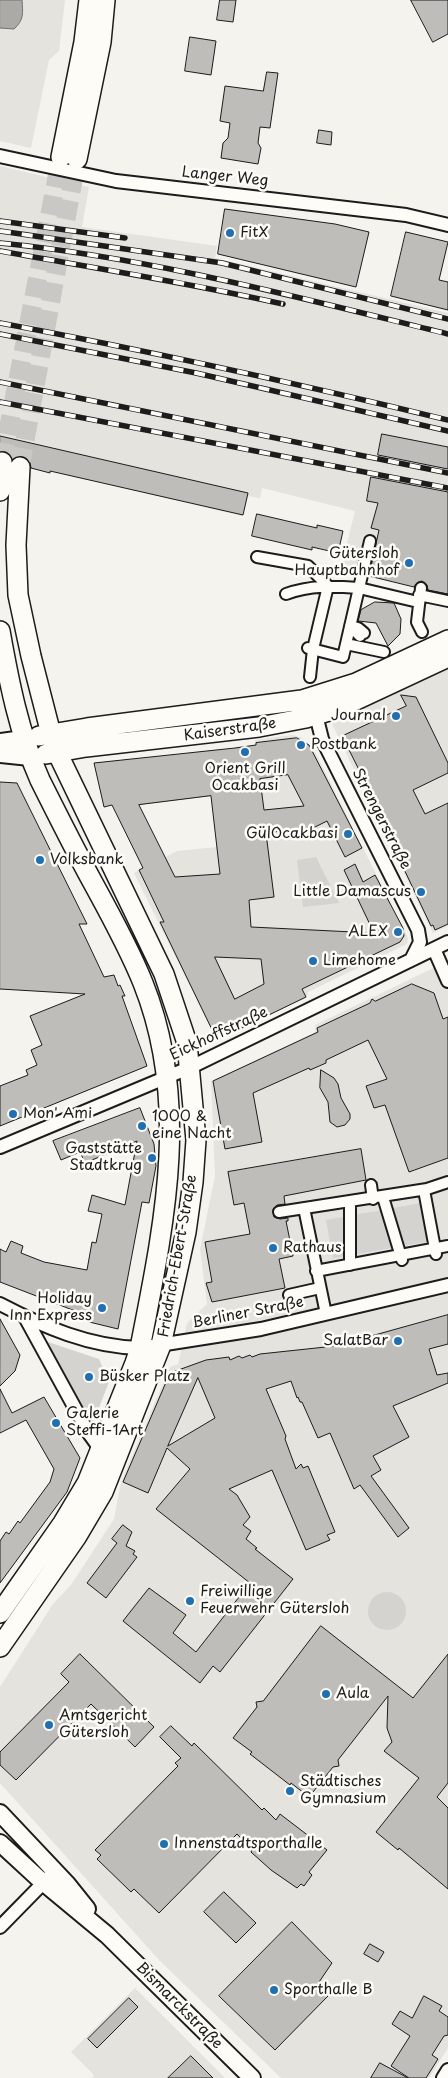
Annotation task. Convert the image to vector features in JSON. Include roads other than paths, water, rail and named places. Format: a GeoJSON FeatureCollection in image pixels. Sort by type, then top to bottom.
{"type":"FeatureCollection","features":[{"type":"Feature","properties":{"kind":"main road"},"geometry":{"type":"LineString","coordinates":[[89,0],[69,158],[101,42],[104,0]]}},
{"type":"Feature","properties":{"kind":"main road","name":"Friedrich-Ebert-Straße"},"geometry":{"type":"LineString","coordinates":[[0,490],[11,464],[18,595],[30,656],[51,734],[57,752],[164,974],[186,1040],[191,1066],[196,1140],[193,1182],[186,1232],[161,1345],[103,1492],[77,1536],[0,1647]]}},
{"type":"Feature","properties":{"kind":"main road","name":"Friedrich-Ebert-Straße"},"geometry":{"type":"LineString","coordinates":[[0,631],[23,739],[30,757],[65,831],[144,984],[162,1046],[167,1076],[171,1142],[161,1231],[140,1348],[101,1450],[86,1483],[63,1523],[1,1609]]}},
{"type":"Feature","properties":{"kind":"main road","name":"Kaiserstraße"},"geometry":{"type":"LineString","coordinates":[[23,739],[284,704],[328,693],[369,677],[448,640]]}},
{"type":"Feature","properties":{"kind":"main road","name":"Kaiserstraße"},"geometry":{"type":"LineString","coordinates":[[30,757],[259,727],[316,715],[365,696],[448,657]]}},
{"type":"Feature","properties":{"kind":"street","name":"Langer Weg"},"geometry":{"type":"LineString","coordinates":[[0,156],[116,181],[399,215],[448,225]]}},
{"type":"Feature","properties":{"kind":"street"},"geometry":{"type":"LineString","coordinates":[[310,648],[343,656],[370,541]]}},
{"type":"Feature","properties":{"kind":"street"},"geometry":{"type":"LineString","coordinates":[[257,557],[308,566],[328,586]]}},
{"type":"Feature","properties":{"kind":"street"},"geometry":{"type":"LineString","coordinates":[[310,677],[310,648],[328,586]]}},
{"type":"Feature","properties":{"kind":"street"},"geometry":{"type":"LineString","coordinates":[[286,594],[300,589],[328,586],[419,595],[448,601]]}},
{"type":"Feature","properties":{"kind":"street"},"geometry":{"type":"LineString","coordinates":[[419,595],[417,622],[422,632]]}},
{"type":"Feature","properties":{"kind":"street"},"geometry":{"type":"LineString","coordinates":[[350,626],[362,634]]}},
{"type":"Feature","properties":{"kind":"street"},"geometry":{"type":"LineString","coordinates":[[346,644],[384,652]]}},
{"type":"Feature","properties":{"kind":"street"},"geometry":{"type":"LineString","coordinates":[[316,715],[328,693]]}},
{"type":"Feature","properties":{"kind":"street","name":"Strengerstraße"},"geometry":{"type":"LineString","coordinates":[[316,715],[322,738],[418,930],[420,942],[411,960]]}},
{"type":"Feature","properties":{"kind":"street","name":"Kaiserstraße"},"geometry":{"type":"LineString","coordinates":[[0,742],[23,739]]}},
{"type":"Feature","properties":{"kind":"street","name":"Kaiserstraße"},"geometry":{"type":"LineString","coordinates":[[0,754],[30,757]]}},
{"type":"Feature","properties":{"kind":"street","name":"Eickhoffstraße"},"geometry":{"type":"LineString","coordinates":[[0,1147],[191,1066],[448,942]]}},
{"type":"Feature","properties":{"kind":"street"},"geometry":{"type":"LineString","coordinates":[[434,949],[448,981]]}},
{"type":"Feature","properties":{"kind":"street"},"geometry":{"type":"LineString","coordinates":[[279,1212],[424,1190],[448,1182]]}},
{"type":"Feature","properties":{"kind":"street"},"geometry":{"type":"LineString","coordinates":[[371,1185],[402,1258]]}},
{"type":"Feature","properties":{"kind":"street"},"geometry":{"type":"LineString","coordinates":[[424,1190],[436,1252]]}},
{"type":"Feature","properties":{"kind":"street"},"geometry":{"type":"LineString","coordinates":[[350,1202],[350,1264]]}},
{"type":"Feature","properties":{"kind":"street"},"geometry":{"type":"LineString","coordinates":[[304,1208],[326,1314]]}},
{"type":"Feature","properties":{"kind":"street"},"geometry":{"type":"LineString","coordinates":[[316,1271],[350,1264],[436,1252],[448,1246]]}},
{"type":"Feature","properties":{"kind":"street","name":"Berliner Straße"},"geometry":{"type":"LineString","coordinates":[[0,1304],[43,1326],[96,1343],[140,1348],[261,1329],[448,1285]]}},
{"type":"Feature","properties":{"kind":"street"},"geometry":{"type":"LineString","coordinates":[[289,1295],[320,1288]]}},
{"type":"Feature","properties":{"kind":"street"},"geometry":{"type":"LineString","coordinates":[[25,1318],[88,1432],[101,1450]]}},
{"type":"Feature","properties":{"kind":"street"},"geometry":{"type":"LineString","coordinates":[[1,1609],[19,1620]]}},
{"type":"Feature","properties":{"kind":"street","name":"Bismarckstraße"},"geometry":{"type":"LineString","coordinates":[[0,1813],[50,1877],[252,2078]]}},
{"type":"Feature","properties":{"kind":"street","name":"Bismarckstraße"},"geometry":{"type":"LineString","coordinates":[[0,1842],[50,1877]]}},
{"type":"Feature","properties":{"kind":"street"},"geometry":{"type":"LineString","coordinates":[[0,1927],[50,1877]]}},
{"type":"Feature","properties":{"kind":"street"},"geometry":{"type":"LineString","coordinates":[[443,2078],[448,2070]]}},
{"type":"Feature","properties":{"kind":"tunnel"},"geometry":{"type":"LineString","coordinates":[[2,462],[61,157]]}},
{"type":"Feature","properties":{"kind":"tunnel"},"geometry":{"type":"LineString","coordinates":[[20,467],[77,159]]}},
{"type":"Feature","properties":{"kind":"railway"},"geometry":{"type":"LineString","coordinates":[[0,221],[125,238]]}},
{"type":"Feature","properties":{"kind":"railway"},"geometry":{"type":"LineString","coordinates":[[0,231],[222,263],[448,319]]}},
{"type":"Feature","properties":{"kind":"railway"},"geometry":{"type":"LineString","coordinates":[[0,243],[113,258],[170,269],[281,293],[448,334]]}},
{"type":"Feature","properties":{"kind":"railway"},"geometry":{"type":"LineString","coordinates":[[0,251],[177,282],[283,304]]}},
{"type":"Feature","properties":{"kind":"railway"},"geometry":{"type":"LineString","coordinates":[[0,323],[224,368],[448,420]]}},
{"type":"Feature","properties":{"kind":"railway"},"geometry":{"type":"LineString","coordinates":[[0,334],[196,373],[448,431]]}},
{"type":"Feature","properties":{"kind":"railway"},"geometry":{"type":"LineString","coordinates":[[0,382],[448,473]]}},
{"type":"Feature","properties":{"kind":"railway"},"geometry":{"type":"LineString","coordinates":[[0,402],[448,488]]}},
{"type":"Feature","properties":{"kind":"place","name":"FitX"},"geometry":{"type":"Point","coordinates":[230,233]}},
{"type":"Feature","properties":{"kind":"place","name":"Gütersloh Hauptbahnhof"},"geometry":{"type":"Point","coordinates":[409,563]}},
{"type":"Feature","properties":{"kind":"place","name":"Journal"},"geometry":{"type":"Point","coordinates":[396,716]}},
{"type":"Feature","properties":{"kind":"place","name":"Postbank"},"geometry":{"type":"Point","coordinates":[301,745]}},
{"type":"Feature","properties":{"kind":"place","name":"Orient Grill Ocakbasi"},"geometry":{"type":"Point","coordinates":[245,752]}},
{"type":"Feature","properties":{"kind":"place","name":"GülOcakbasi"},"geometry":{"type":"Point","coordinates":[348,834]}},
{"type":"Feature","properties":{"kind":"place","name":"Volksbank"},"geometry":{"type":"Point","coordinates":[40,860]}},
{"type":"Feature","properties":{"kind":"place","name":"Little Damascus"},"geometry":{"type":"Point","coordinates":[421,892]}},
{"type":"Feature","properties":{"kind":"place","name":"ALEX"},"geometry":{"type":"Point","coordinates":[398,932]}},
{"type":"Feature","properties":{"kind":"place","name":"Limehome"},"geometry":{"type":"Point","coordinates":[313,961]}},
{"type":"Feature","properties":{"kind":"place","name":"Mon' Ami"},"geometry":{"type":"Point","coordinates":[13,1114]}},
{"type":"Feature","properties":{"kind":"place","name":"1000 & eine Nacht"},"geometry":{"type":"Point","coordinates":[142,1126]}},
{"type":"Feature","properties":{"kind":"place","name":"Gaststätte Stadtkrug"},"geometry":{"type":"Point","coordinates":[152,1158]}},
{"type":"Feature","properties":{"kind":"place","name":"Rathaus"},"geometry":{"type":"Point","coordinates":[273,1248]}},
{"type":"Feature","properties":{"kind":"place","name":"Holiday Inn Express"},"geometry":{"type":"Point","coordinates":[102,1308]}},
{"type":"Feature","properties":{"kind":"place","name":"SalatBar"},"geometry":{"type":"Point","coordinates":[398,1341]}},
{"type":"Feature","properties":{"kind":"place","name":"Büsker Platz"},"geometry":{"type":"Point","coordinates":[89,1377]}},
{"type":"Feature","properties":{"kind":"place","name":"Galerie Steffi-1Art"},"geometry":{"type":"Point","coordinates":[56,1423]}},
{"type":"Feature","properties":{"kind":"place","name":"Freiwillige Feuerwehr Gütersloh"},"geometry":{"type":"Point","coordinates":[190,1601]}},
{"type":"Feature","properties":{"kind":"place","name":"Aula"},"geometry":{"type":"Point","coordinates":[326,1694]}},
{"type":"Feature","properties":{"kind":"place","name":"Amtsgericht Gütersloh"},"geometry":{"type":"Point","coordinates":[49,1725]}},
{"type":"Feature","properties":{"kind":"place","name":"Städtisches Gymnasium"},"geometry":{"type":"Point","coordinates":[290,1791]}},
{"type":"Feature","properties":{"kind":"place","name":"Innenstadtsporthalle"},"geometry":{"type":"Point","coordinates":[164,1844]}},
{"type":"Feature","properties":{"kind":"place","name":"Sporthalle B"},"geometry":{"type":"Point","coordinates":[274,1990]}}]}
